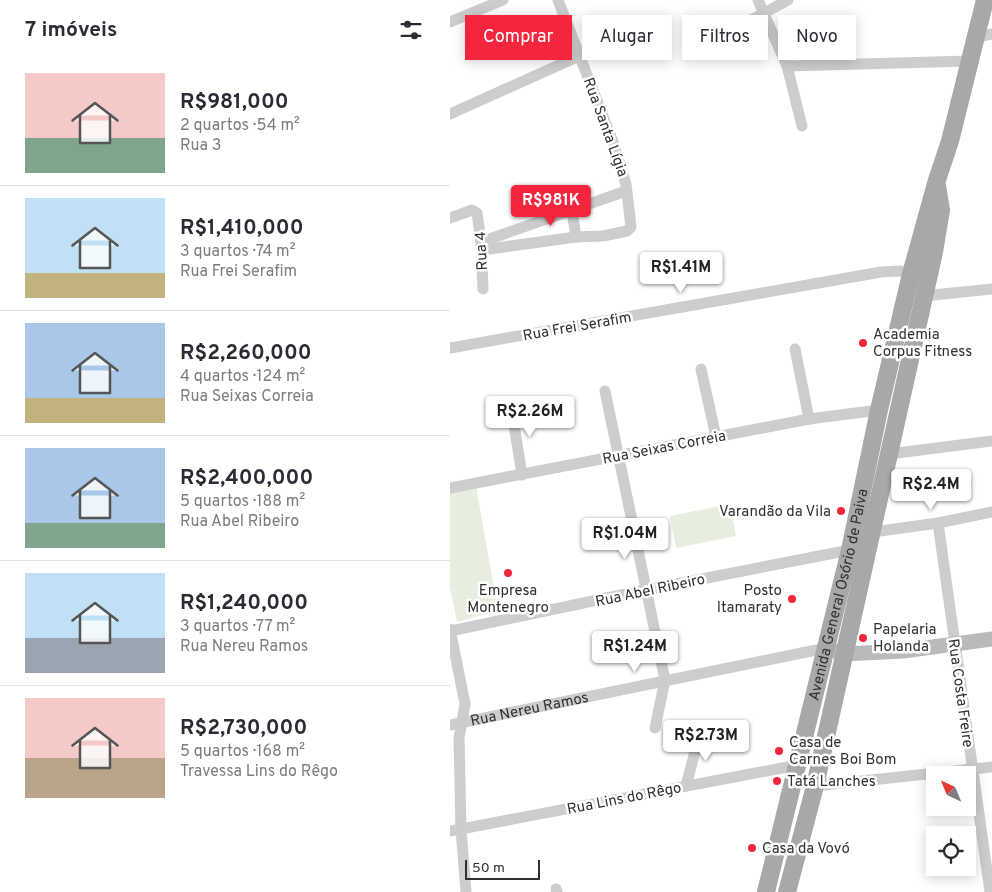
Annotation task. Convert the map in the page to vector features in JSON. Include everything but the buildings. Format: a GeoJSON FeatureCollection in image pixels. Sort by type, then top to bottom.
{"type":"FeatureCollection","features":[{"type":"Feature","properties":{"kind":"main road","name":"Avenida General Osório de Paiva"},"geometry":{"type":"LineString","coordinates":[[766,892],[850,550],[879,410],[911,274],[950,140],[970,61],[984,35],[985,0]]}},
{"type":"Feature","properties":{"kind":"main road","name":"Avenida General Osório de Paiva"},"geometry":{"type":"LineString","coordinates":[[787,892],[815,786],[873,532],[923,296],[941,210],[937,180]]}},
{"type":"Feature","properties":{"kind":"street"},"geometry":{"type":"LineString","coordinates":[[450,22],[502,0]]}},
{"type":"Feature","properties":{"kind":"street","name":"Rua Santa Lígia"},"geometry":{"type":"LineString","coordinates":[[482,246],[603,236],[629,230],[630,210],[626,184],[613,142],[558,0]]}},
{"type":"Feature","properties":{"kind":"street"},"geometry":{"type":"LineString","coordinates":[[758,0],[764,15],[788,0]]}},
{"type":"Feature","properties":{"kind":"street"},"geometry":{"type":"LineString","coordinates":[[768,24],[787,66],[802,126]]}},
{"type":"Feature","properties":{"kind":"street"},"geometry":{"type":"LineString","coordinates":[[451,110],[579,56]]}},
{"type":"Feature","properties":{"kind":"street"},"geometry":{"type":"LineString","coordinates":[[787,66],[970,61]]}},
{"type":"Feature","properties":{"kind":"street"},"geometry":{"type":"LineString","coordinates":[[482,246],[626,191]]}},
{"type":"Feature","properties":{"kind":"street","name":"Rua 4"},"geometry":{"type":"LineString","coordinates":[[450,218],[472,210],[478,213],[482,246],[483,289]]}},
{"type":"Feature","properties":{"kind":"street"},"geometry":{"type":"LineString","coordinates":[[572,211],[576,237]]}},
{"type":"Feature","properties":{"kind":"street","name":"Rua Frei Serafim"},"geometry":{"type":"LineString","coordinates":[[450,348],[881,272],[900,271],[911,274]]}},
{"type":"Feature","properties":{"kind":"street"},"geometry":{"type":"LineString","coordinates":[[923,296],[992,289]]}},
{"type":"Feature","properties":{"kind":"street"},"geometry":{"type":"LineString","coordinates":[[795,349],[809,419]]}},
{"type":"Feature","properties":{"kind":"street"},"geometry":{"type":"LineString","coordinates":[[701,369],[716,436]]}},
{"type":"Feature","properties":{"kind":"street"},"geometry":{"type":"LineString","coordinates":[[605,391],[665,680],[655,728]]}},
{"type":"Feature","properties":{"kind":"street"},"geometry":{"type":"LineString","coordinates":[[511,406],[522,474]]}},
{"type":"Feature","properties":{"kind":"street","name":"Rua Seixas Correia"},"geometry":{"type":"LineString","coordinates":[[450,488],[809,419],[879,410]]}},
{"type":"Feature","properties":{"kind":"street"},"geometry":{"type":"LineString","coordinates":[[889,454],[992,441]]}},
{"type":"Feature","properties":{"kind":"street"},"geometry":{"type":"LineString","coordinates":[[873,532],[938,523],[992,512]]}},
{"type":"Feature","properties":{"kind":"street","name":"Rua Costa Freire"},"geometry":{"type":"LineString","coordinates":[[938,523],[971,766]]}},
{"type":"Feature","properties":{"kind":"street","name":"Rua Abel Ribeiro"},"geometry":{"type":"LineString","coordinates":[[450,630],[850,550]]}},
{"type":"Feature","properties":{"kind":"street"},"geometry":{"type":"LineString","coordinates":[[450,630],[465,704],[459,738],[455,830],[466,892]]}},
{"type":"Feature","properties":{"kind":"street","name":"Rua Nereu Ramos"},"geometry":{"type":"LineString","coordinates":[[450,725],[826,648],[844,654],[903,651],[992,639]]}},
{"type":"Feature","properties":{"kind":"street"},"geometry":{"type":"LineString","coordinates":[[686,786],[700,732]]}},
{"type":"Feature","properties":{"kind":"street","name":"Rua Lins do Rêgo"},"geometry":{"type":"LineString","coordinates":[[455,830],[798,765]]}},
{"type":"Feature","properties":{"kind":"street"},"geometry":{"type":"LineString","coordinates":[[976,769],[992,767]]}},
{"type":"Feature","properties":{"kind":"street"},"geometry":{"type":"LineString","coordinates":[[815,786],[926,775]]}},
{"type":"Feature","properties":{"kind":"street","name":"Rua Costa Freire"},"geometry":{"type":"LineString","coordinates":[[976,797],[990,892]]}},
{"type":"Feature","properties":{"kind":"green space"},"geometry":{"type":"Polygon","coordinates":[[[476,486],[498,611],[457,622],[450,587],[450,491],[476,486]]]}},
{"type":"Feature","properties":{"kind":"green space"},"geometry":{"type":"Polygon","coordinates":[[[730,504],[736,536],[676,548],[670,516],[730,504]]]}},
{"type":"Feature","properties":{"kind":"place","name":"Academia Corpus Fitness"},"geometry":{"type":"Point","coordinates":[863,343]}},
{"type":"Feature","properties":{"kind":"place","name":"Varandão da Vila"},"geometry":{"type":"Point","coordinates":[841,511]}},
{"type":"Feature","properties":{"kind":"place","name":"Empresa Montenegro"},"geometry":{"type":"Point","coordinates":[508,573]}},
{"type":"Feature","properties":{"kind":"place","name":"Posto Itamaraty"},"geometry":{"type":"Point","coordinates":[792,599]}},
{"type":"Feature","properties":{"kind":"place","name":"Papelaria Holanda"},"geometry":{"type":"Point","coordinates":[863,638]}},
{"type":"Feature","properties":{"kind":"place","name":"Casa de Carnes Boi Bom"},"geometry":{"type":"Point","coordinates":[779,751]}},
{"type":"Feature","properties":{"kind":"place","name":"Tatá Lanches"},"geometry":{"type":"Point","coordinates":[777,781]}},
{"type":"Feature","properties":{"kind":"place","name":"Casa da Vovó"},"geometry":{"type":"Point","coordinates":[752,848]}}]}
